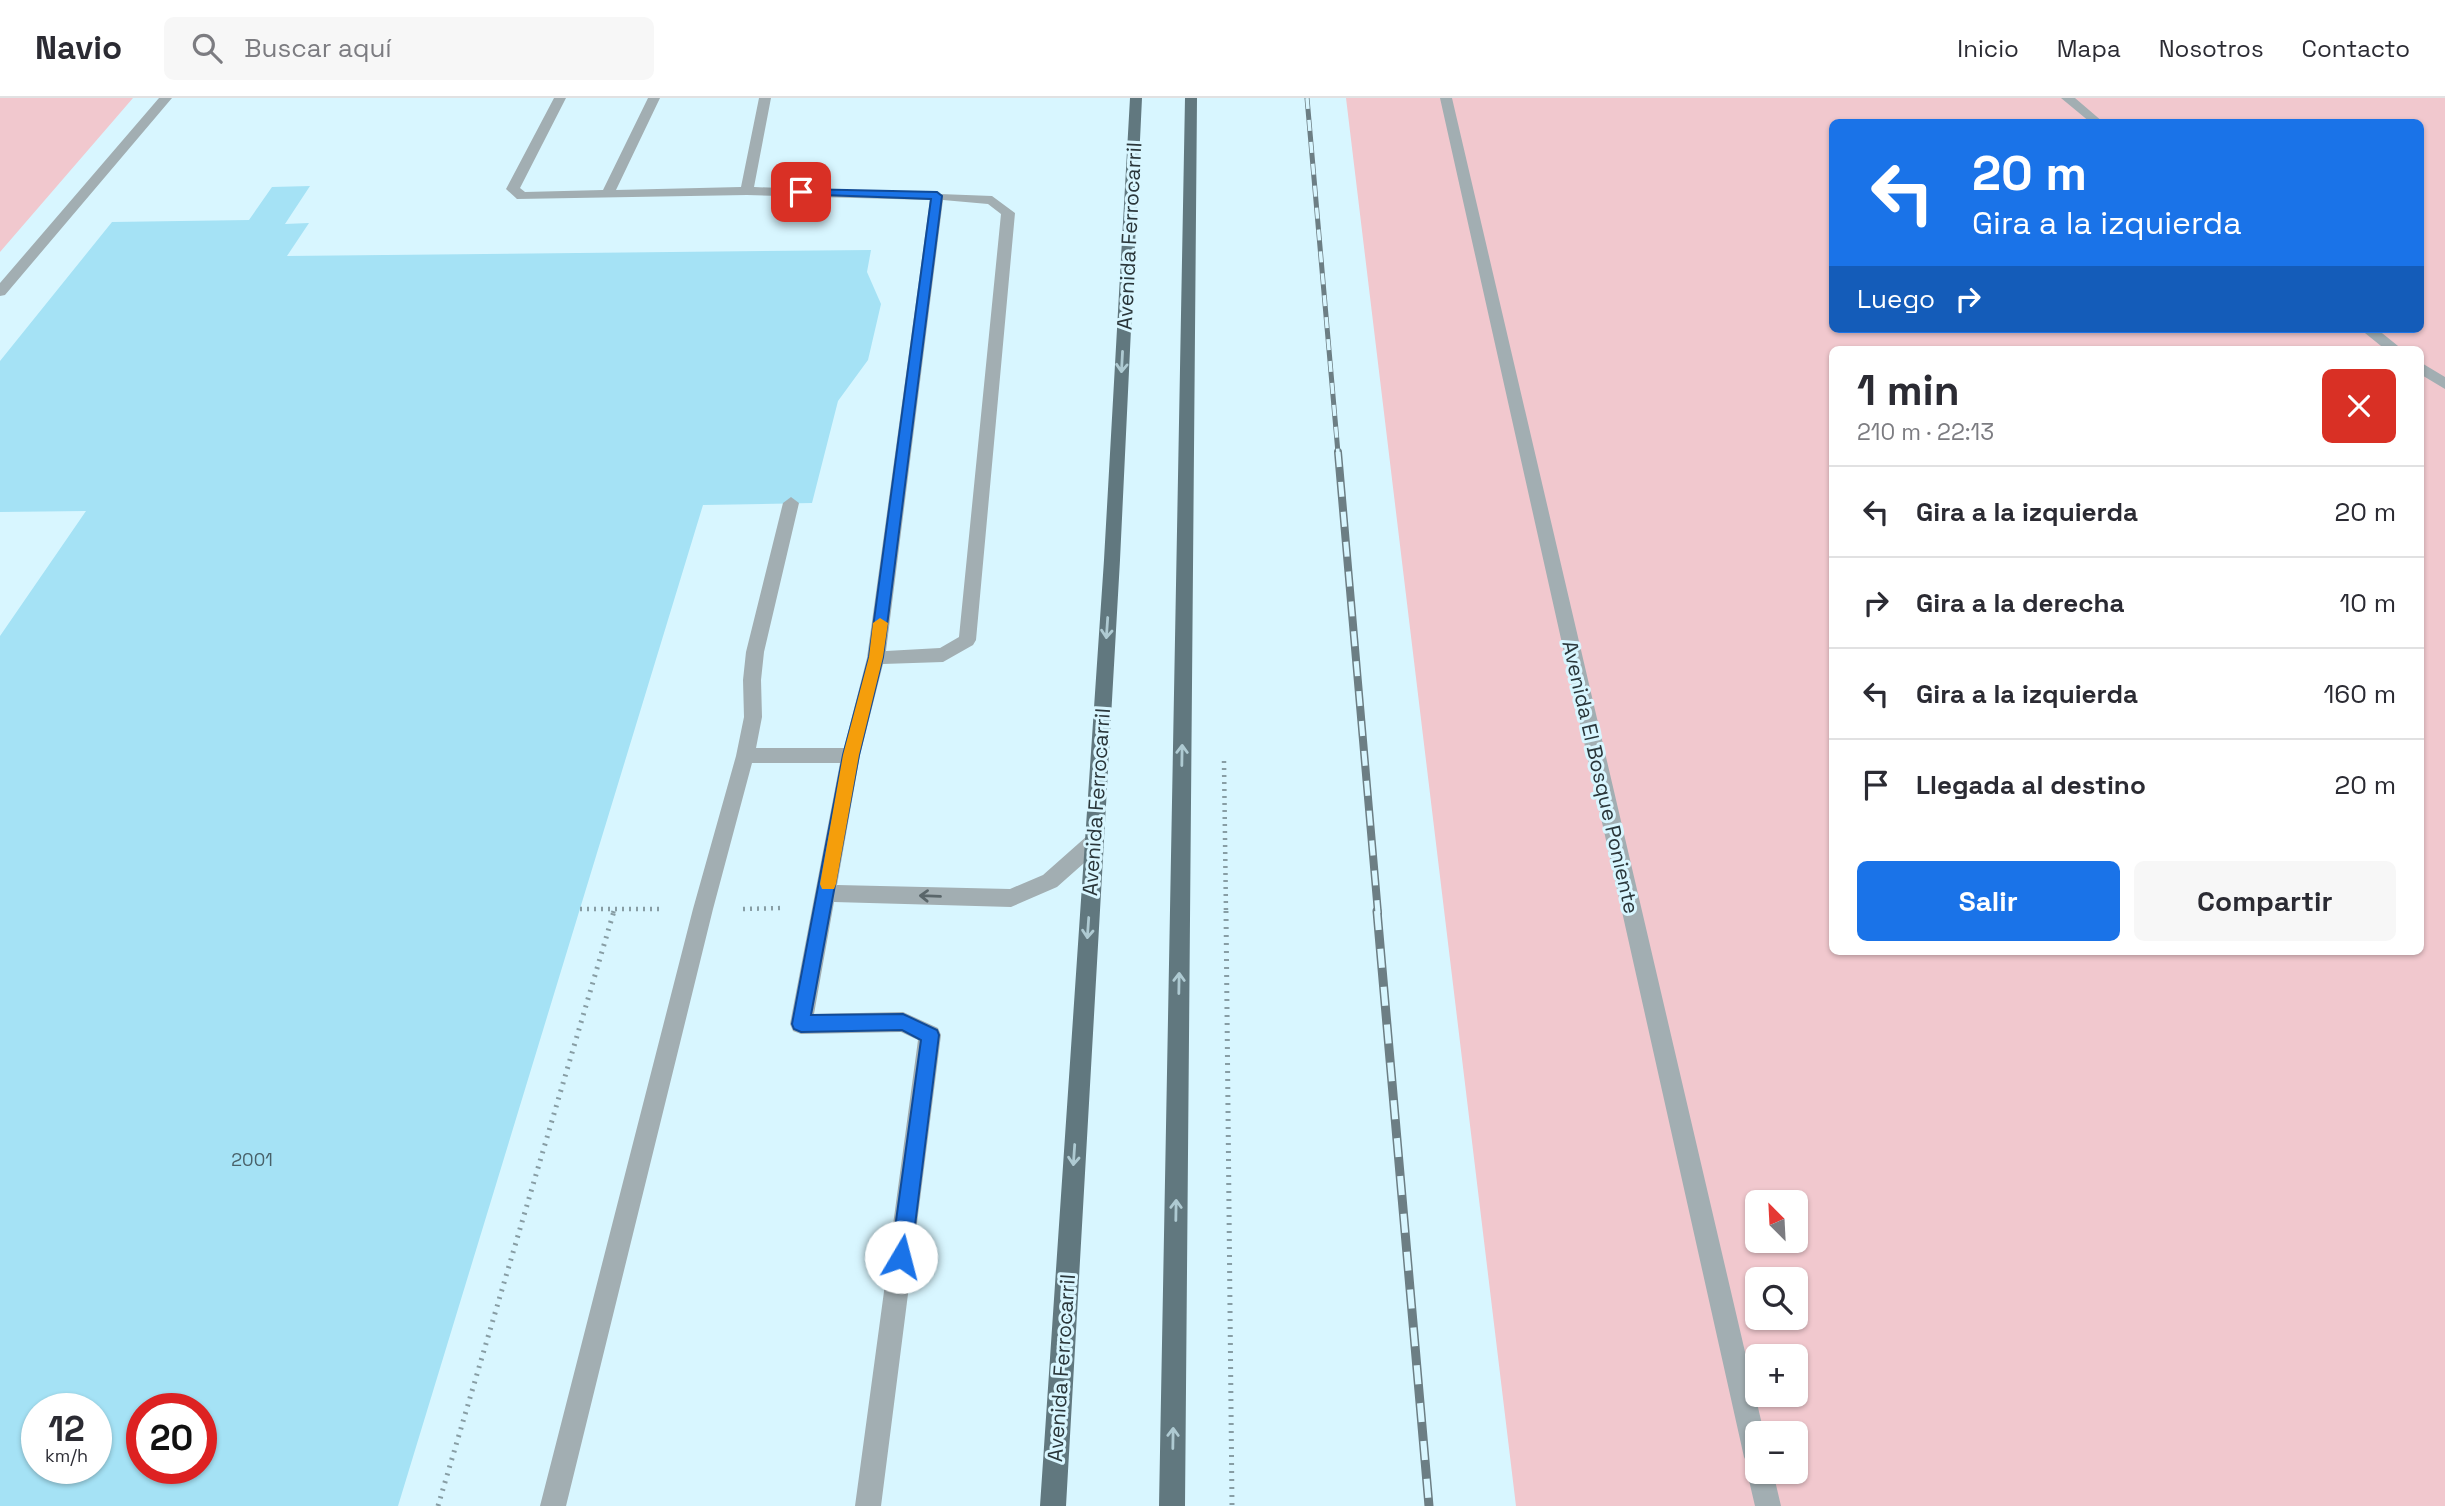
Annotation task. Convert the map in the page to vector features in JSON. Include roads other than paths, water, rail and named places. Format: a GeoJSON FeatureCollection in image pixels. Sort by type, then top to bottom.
{"type":"FeatureCollection","features":[{"type":"Feature","properties":{"kind":"main road","name":"Avenida Ferrocarril"},"geometry":{"type":"LineString","coordinates":[[1053,1506],[1136,98]]}},
{"type":"Feature","properties":{"kind":"main road"},"geometry":{"type":"LineString","coordinates":[[1172,1506],[1191,98]]}},
{"type":"Feature","properties":{"kind":"street"},"geometry":{"type":"LineString","coordinates":[[0,292],[166,98]]}},
{"type":"Feature","properties":{"kind":"street"},"geometry":{"type":"LineString","coordinates":[[560,98],[513,189],[522,196],[747,191],[937,196],[992,200],[1008,213],[967,640],[943,654],[876,657]]}},
{"type":"Feature","properties":{"kind":"street"},"geometry":{"type":"LineString","coordinates":[[608,193],[654,98]]}},
{"type":"Feature","properties":{"kind":"street"},"geometry":{"type":"LineString","coordinates":[[747,191],[765,98]]}},
{"type":"Feature","properties":{"kind":"street","name":"Avenida El Bosque Poniente"},"geometry":{"type":"LineString","coordinates":[[1446,98],[1749,1421]]}},
{"type":"Feature","properties":{"kind":"street"},"geometry":{"type":"LineString","coordinates":[[2067,98],[2093,119]]}},
{"type":"Feature","properties":{"kind":"street"},"geometry":{"type":"LineString","coordinates":[[868,1506],[930,1035],[903,1022],[801,1024],[851,755],[876,657],[937,196]]}},
{"type":"Feature","properties":{"kind":"street"},"geometry":{"type":"LineString","coordinates":[[2373,333],[2390,346]]}},
{"type":"Feature","properties":{"kind":"street"},"geometry":{"type":"LineString","coordinates":[[2424,370],[2445,384]]}},
{"type":"Feature","properties":{"kind":"street"},"geometry":{"type":"LineString","coordinates":[[553,1506],[699,923],[745,756],[753,717],[752,680],[755,652],[791,503]]}},
{"type":"Feature","properties":{"kind":"street"},"geometry":{"type":"LineString","coordinates":[[745,756],[851,755]]}},
{"type":"Feature","properties":{"kind":"street"},"geometry":{"type":"LineString","coordinates":[[827,893],[1011,898],[1050,881],[1094,842]]}},
{"type":"Feature","properties":{"kind":"street"},"geometry":{"type":"LineString","coordinates":[[1763,1484],[1768,1506]]}},
{"type":"Feature","properties":{"kind":"railway"},"geometry":{"type":"LineString","coordinates":[[1307,98],[1338,453]]}},
{"type":"Feature","properties":{"kind":"railway"},"geometry":{"type":"LineString","coordinates":[[1338,452],[1378,913]]}},
{"type":"Feature","properties":{"kind":"railway"},"geometry":{"type":"LineString","coordinates":[[1377,911],[1429,1506]]}}]}
